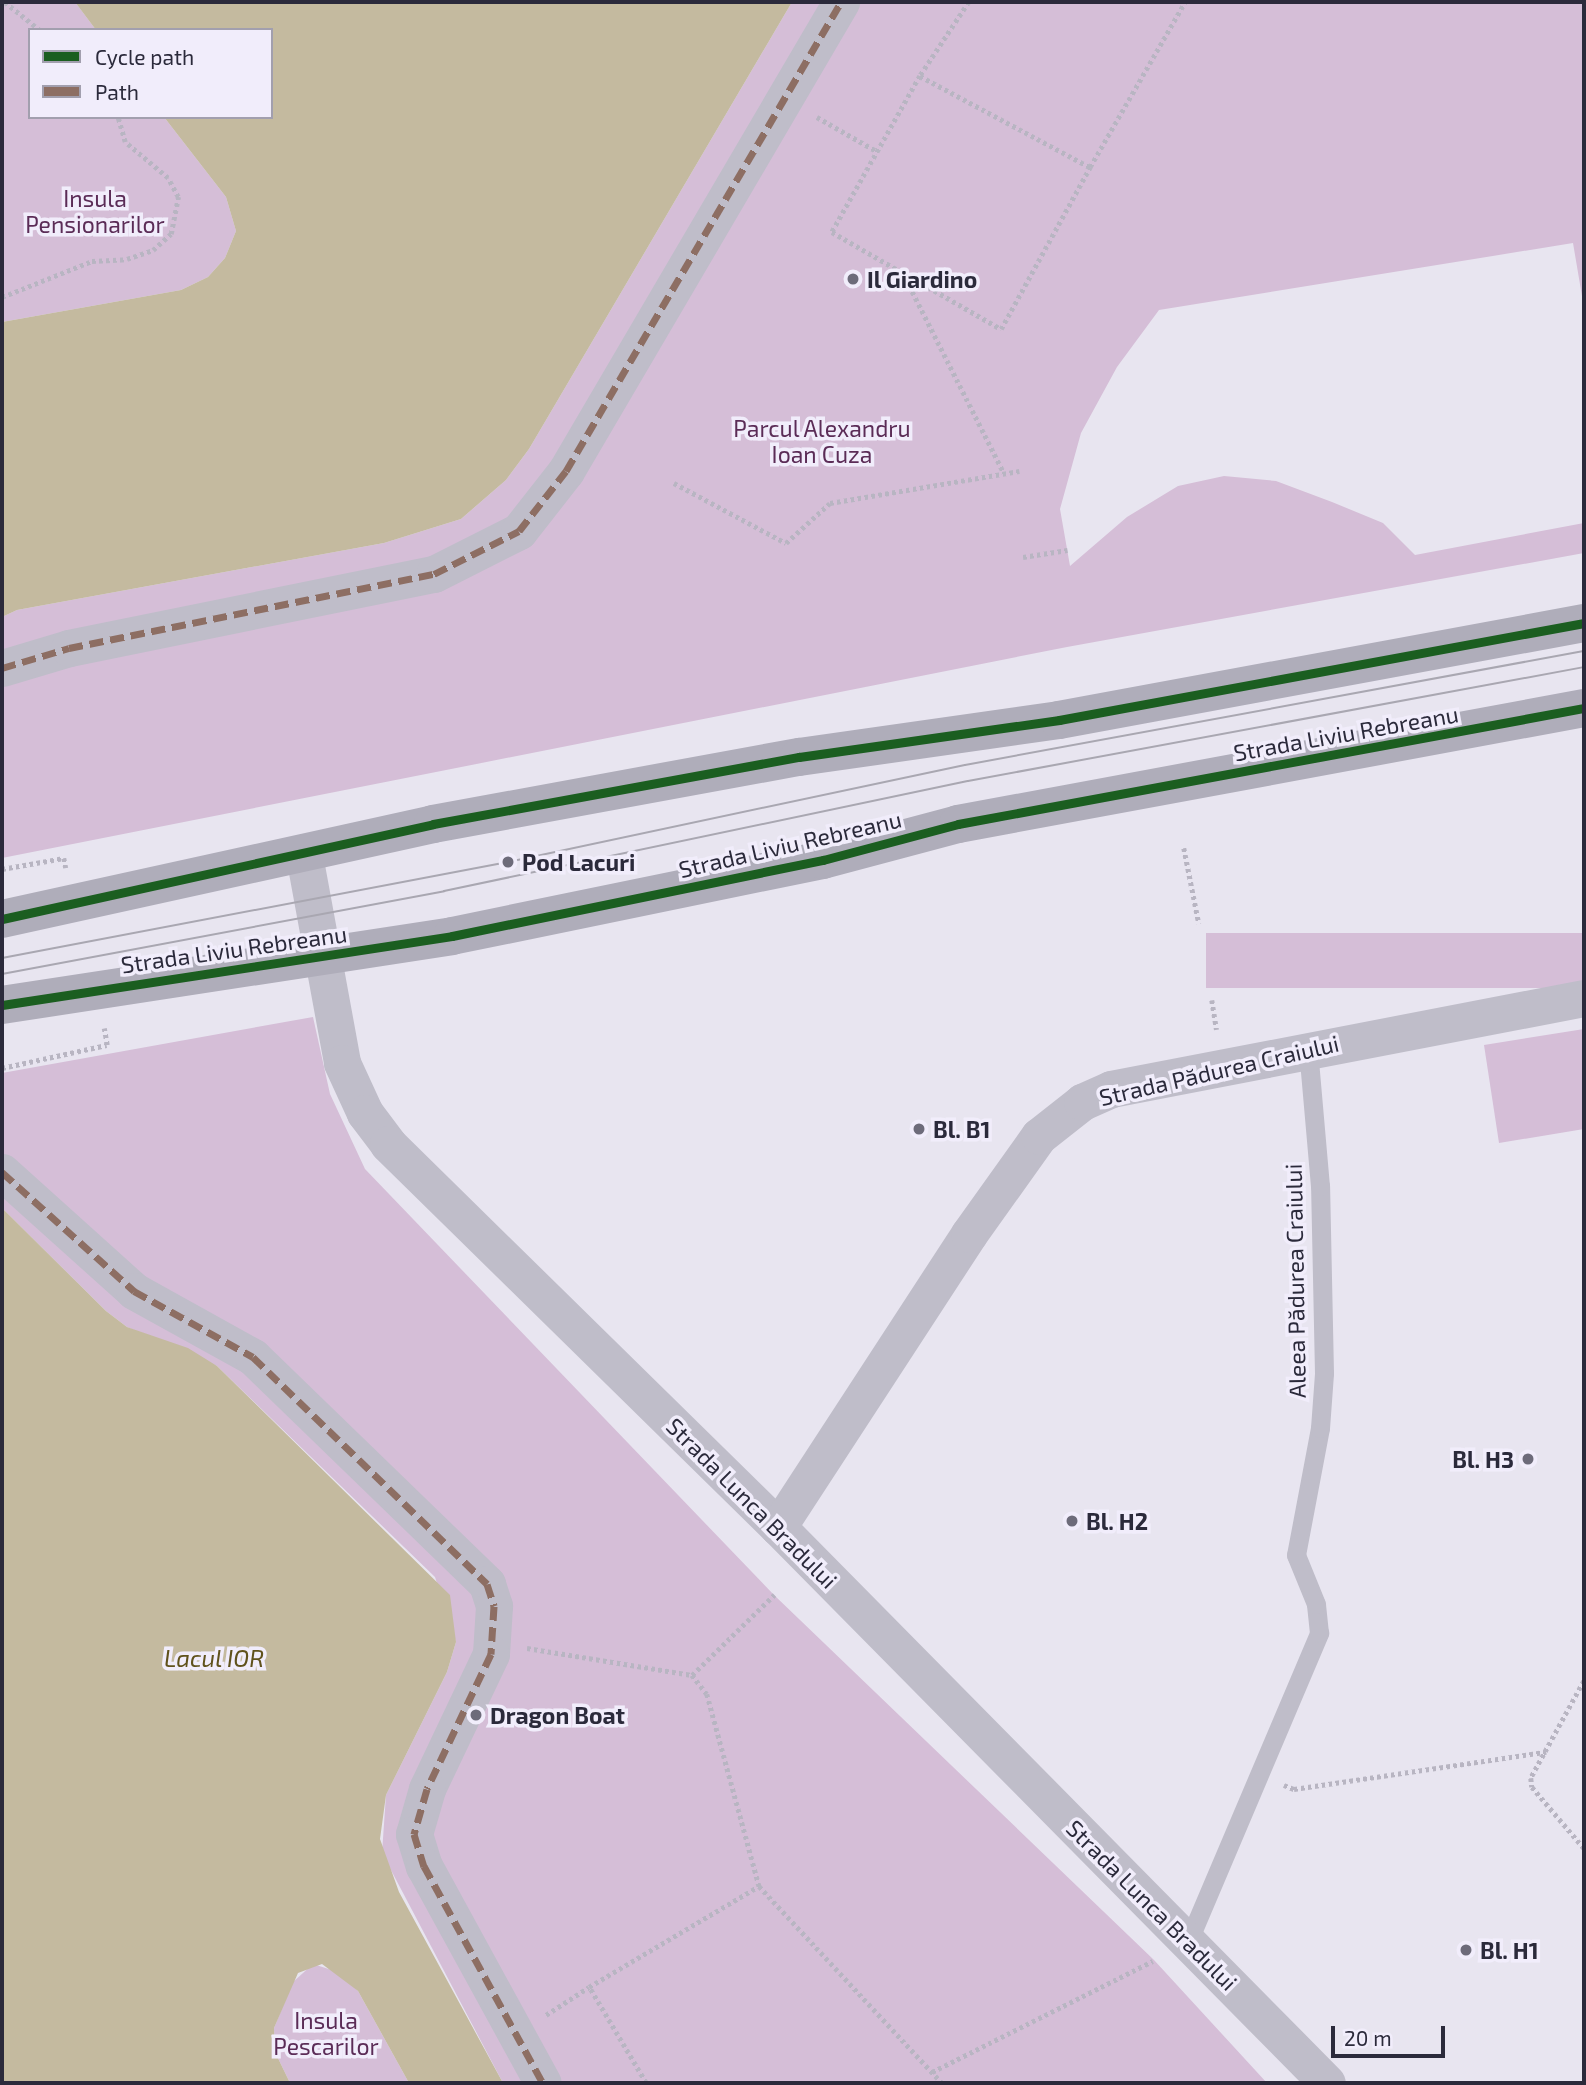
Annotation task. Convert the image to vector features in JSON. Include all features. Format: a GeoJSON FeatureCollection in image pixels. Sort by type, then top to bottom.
{"type":"FeatureCollection","features":[{"type":"Feature","properties":{"kind":"main road"},"geometry":{"type":"LineString","coordinates":[[2,919],[304,855],[433,824],[758,764],[1059,720],[1584,623]]}},
{"type":"Feature","properties":{"kind":"main road","name":"Strada Liviu Rebreanu"},"geometry":{"type":"LineString","coordinates":[[2,1005],[79,990],[452,936],[823,860],[958,824],[1584,708]]}},
{"type":"Feature","properties":{"kind":"street"},"geometry":{"type":"LineString","coordinates":[[2,668],[69,648],[434,574],[519,531],[566,471],[841,2]]}},
{"type":"Feature","properties":{"kind":"street","name":"Strada Lunca Bradului"},"geometry":{"type":"LineString","coordinates":[[304,855],[342,1063],[365,1113],[388,1144],[778,1527],[1327,2083]]}},
{"type":"Feature","properties":{"kind":"street","name":"Strada Pădurea Craiului"},"geometry":{"type":"LineString","coordinates":[[778,1527],[969,1234],[1039,1136],[1057,1119],[1111,1089],[1584,998]]}},
{"type":"Feature","properties":{"kind":"street"},"geometry":{"type":"LineString","coordinates":[[2,1172],[134,1291],[235,1343],[263,1366],[475,1567],[494,1606],[495,1638],[485,1674],[427,1789],[414,1834],[424,1866],[543,2083]]}},
{"type":"Feature","properties":{"kind":"lane","name":"Aleea Pădurea Craiului"},"geometry":{"type":"LineString","coordinates":[[1188,1942],[1313,1651],[1320,1620],[1296,1555],[1320,1428],[1324,1373],[1320,1186],[1308,1049]]}},
{"type":"Feature","properties":{"kind":"path"},"geometry":{"type":"LineString","coordinates":[[5,2],[38,28]]}},
{"type":"Feature","properties":{"kind":"path"},"geometry":{"type":"LineString","coordinates":[[969,2],[920,76],[832,233],[1001,328],[1185,2]]}},
{"type":"Feature","properties":{"kind":"path"},"geometry":{"type":"LineString","coordinates":[[920,76],[1090,167]]}},
{"type":"Feature","properties":{"kind":"path"},"geometry":{"type":"LineString","coordinates":[[786,99],[877,152]]}},
{"type":"Feature","properties":{"kind":"path"},"geometry":{"type":"LineString","coordinates":[[2,298],[92,261],[127,259],[153,250],[171,234],[178,197],[168,178],[125,142],[119,119]]}},
{"type":"Feature","properties":{"kind":"path"},"geometry":{"type":"LineString","coordinates":[[903,273],[1004,472]]}},
{"type":"Feature","properties":{"kind":"path"},"geometry":{"type":"LineString","coordinates":[[674,483],[786,543],[830,503],[1019,471]]}},
{"type":"Feature","properties":{"kind":"path"},"geometry":{"type":"LineString","coordinates":[[1023,556],[1067,550]]}},
{"type":"Feature","properties":{"kind":"path"},"geometry":{"type":"LineString","coordinates":[[1184,848],[1199,924]]}},
{"type":"Feature","properties":{"kind":"path"},"geometry":{"type":"LineString","coordinates":[[2,869],[64,858]]}},
{"type":"Feature","properties":{"kind":"path"},"geometry":{"type":"LineString","coordinates":[[2,1068],[107,1045]]}},
{"type":"Feature","properties":{"kind":"path"},"geometry":{"type":"LineString","coordinates":[[692,1675],[774,1595]]}},
{"type":"Feature","properties":{"kind":"path"},"geometry":{"type":"LineString","coordinates":[[495,1638],[549,1654],[692,1675],[707,1694],[759,1886],[942,2083]]}},
{"type":"Feature","properties":{"kind":"path"},"geometry":{"type":"LineString","coordinates":[[1584,1681],[1546,1752],[1532,1787],[1584,1849]]}},
{"type":"Feature","properties":{"kind":"path"},"geometry":{"type":"LineString","coordinates":[[1260,1776],[1294,1789],[1546,1752]]}},
{"type":"Feature","properties":{"kind":"path"},"geometry":{"type":"LineString","coordinates":[[516,2034],[589,1987],[759,1886]]}},
{"type":"Feature","properties":{"kind":"path"},"geometry":{"type":"LineString","coordinates":[[932,2072],[1154,1960]]}},
{"type":"Feature","properties":{"kind":"path"},"geometry":{"type":"LineString","coordinates":[[589,1987],[646,2083]]}},
{"type":"Feature","properties":{"kind":"green space","name":"Insula Pensionarilor"},"geometry":{"type":"Polygon","coordinates":[[[2,2],[75,2],[94,28],[28,28],[28,119],[166,119],[226,197],[236,231],[225,258],[208,277],[181,290],[2,322],[2,2]]]}},
{"type":"Feature","properties":{"kind":"green space","name":"Parcul Alexandru Ioan Cuza"},"geometry":{"type":"Polygon","coordinates":[[[792,2],[1584,2],[1584,308],[1573,243],[1159,310],[1117,367],[1081,433],[1060,509],[1070,566],[1127,517],[1178,486],[1224,476],[1276,481],[1383,523],[1415,555],[1584,523],[1584,553],[1067,647],[2,858],[2,617],[17,610],[384,543],[461,519],[506,480],[529,449],[792,2]]]}},
{"type":"Feature","properties":{"kind":"green space"},"geometry":{"type":"Polygon","coordinates":[[[1206,933],[1584,933],[1584,988],[1206,988],[1206,933]]]}},
{"type":"Feature","properties":{"kind":"green space"},"geometry":{"type":"Polygon","coordinates":[[[313,1017],[330,1094],[365,1169],[774,1595],[1154,1960],[1267,2083],[503,2083],[382,1853],[386,1795],[447,1672],[456,1642],[435,1577],[217,1366],[127,1327],[106,1311],[2,1208],[2,1073],[313,1017]]]}},
{"type":"Feature","properties":{"kind":"green space"},"geometry":{"type":"Polygon","coordinates":[[[1584,1029],[1584,1129],[1499,1143],[1484,1045],[1584,1029]]]}},
{"type":"Feature","properties":{"kind":"green space","name":"Insula Pescarilor"},"geometry":{"type":"Polygon","coordinates":[[[313,1964],[338,1972],[358,1991],[409,2083],[290,2083],[275,2052],[274,2028],[293,1982],[313,1964]]]}},
{"type":"Feature","properties":{"kind":"water"},"geometry":{"type":"Polygon","coordinates":[[[75,2],[792,2],[529,449],[506,480],[461,519],[384,543],[17,610],[2,617],[2,322],[181,290],[208,277],[225,258],[236,231],[226,197],[166,119],[273,119],[273,28],[94,28],[75,2]]]}},
{"type":"Feature","properties":{"kind":"water","name":"Lacul IOR"},"geometry":{"type":"Polygon","coordinates":[[[2,1208],[106,1311],[127,1327],[188,1348],[217,1366],[450,1595],[456,1642],[447,1672],[386,1795],[380,1839],[399,1892],[503,2083],[409,2083],[358,1991],[322,1964],[298,1973],[274,2028],[275,2052],[290,2083],[2,2083],[2,1208]]]}},
{"type":"Feature","properties":{"kind":"tram line"},"geometry":{"type":"LineString","coordinates":[[2,958],[508,862],[965,765],[1584,651]]}},
{"type":"Feature","properties":{"kind":"tram line"},"geometry":{"type":"LineString","coordinates":[[2,974],[444,891],[968,781],[1584,667]]}},
{"type":"Feature","properties":{"kind":"marked path"},"geometry":{"type":"LineString","coordinates":[[2,668],[69,648],[434,574],[519,531],[566,471],[841,2]]}},
{"type":"Feature","properties":{"kind":"marked path"},"geometry":{"type":"LineString","coordinates":[[2,1172],[134,1291],[253,1357],[487,1584],[494,1606],[491,1654],[427,1789],[414,1834],[424,1866],[543,2083]]}},
{"type":"Feature","properties":{"kind":"cycle path"},"geometry":{"type":"LineString","coordinates":[[2,919],[433,824],[799,757],[1059,720],[1584,623]]}},
{"type":"Feature","properties":{"kind":"cycle path"},"geometry":{"type":"LineString","coordinates":[[2,1005],[452,936],[823,860],[958,824],[1584,708]]}},
{"type":"Feature","properties":{"kind":"place","name":"Il Giardino"},"geometry":{"type":"Point","coordinates":[853,279]}},
{"type":"Feature","properties":{"kind":"place","name":"Pod Lacuri"},"geometry":{"type":"Point","coordinates":[508,862]}},
{"type":"Feature","properties":{"kind":"place","name":"Bl. B1"},"geometry":{"type":"Point","coordinates":[919,1129]}},
{"type":"Feature","properties":{"kind":"place","name":"Bl. H3"},"geometry":{"type":"Point","coordinates":[1528,1459]}},
{"type":"Feature","properties":{"kind":"place","name":"Bl. H2"},"geometry":{"type":"Point","coordinates":[1072,1521]}},
{"type":"Feature","properties":{"kind":"place","name":"Dragon Boat"},"geometry":{"type":"Point","coordinates":[476,1715]}},
{"type":"Feature","properties":{"kind":"place","name":"Bl. H1"},"geometry":{"type":"Point","coordinates":[1466,1950]}}]}
